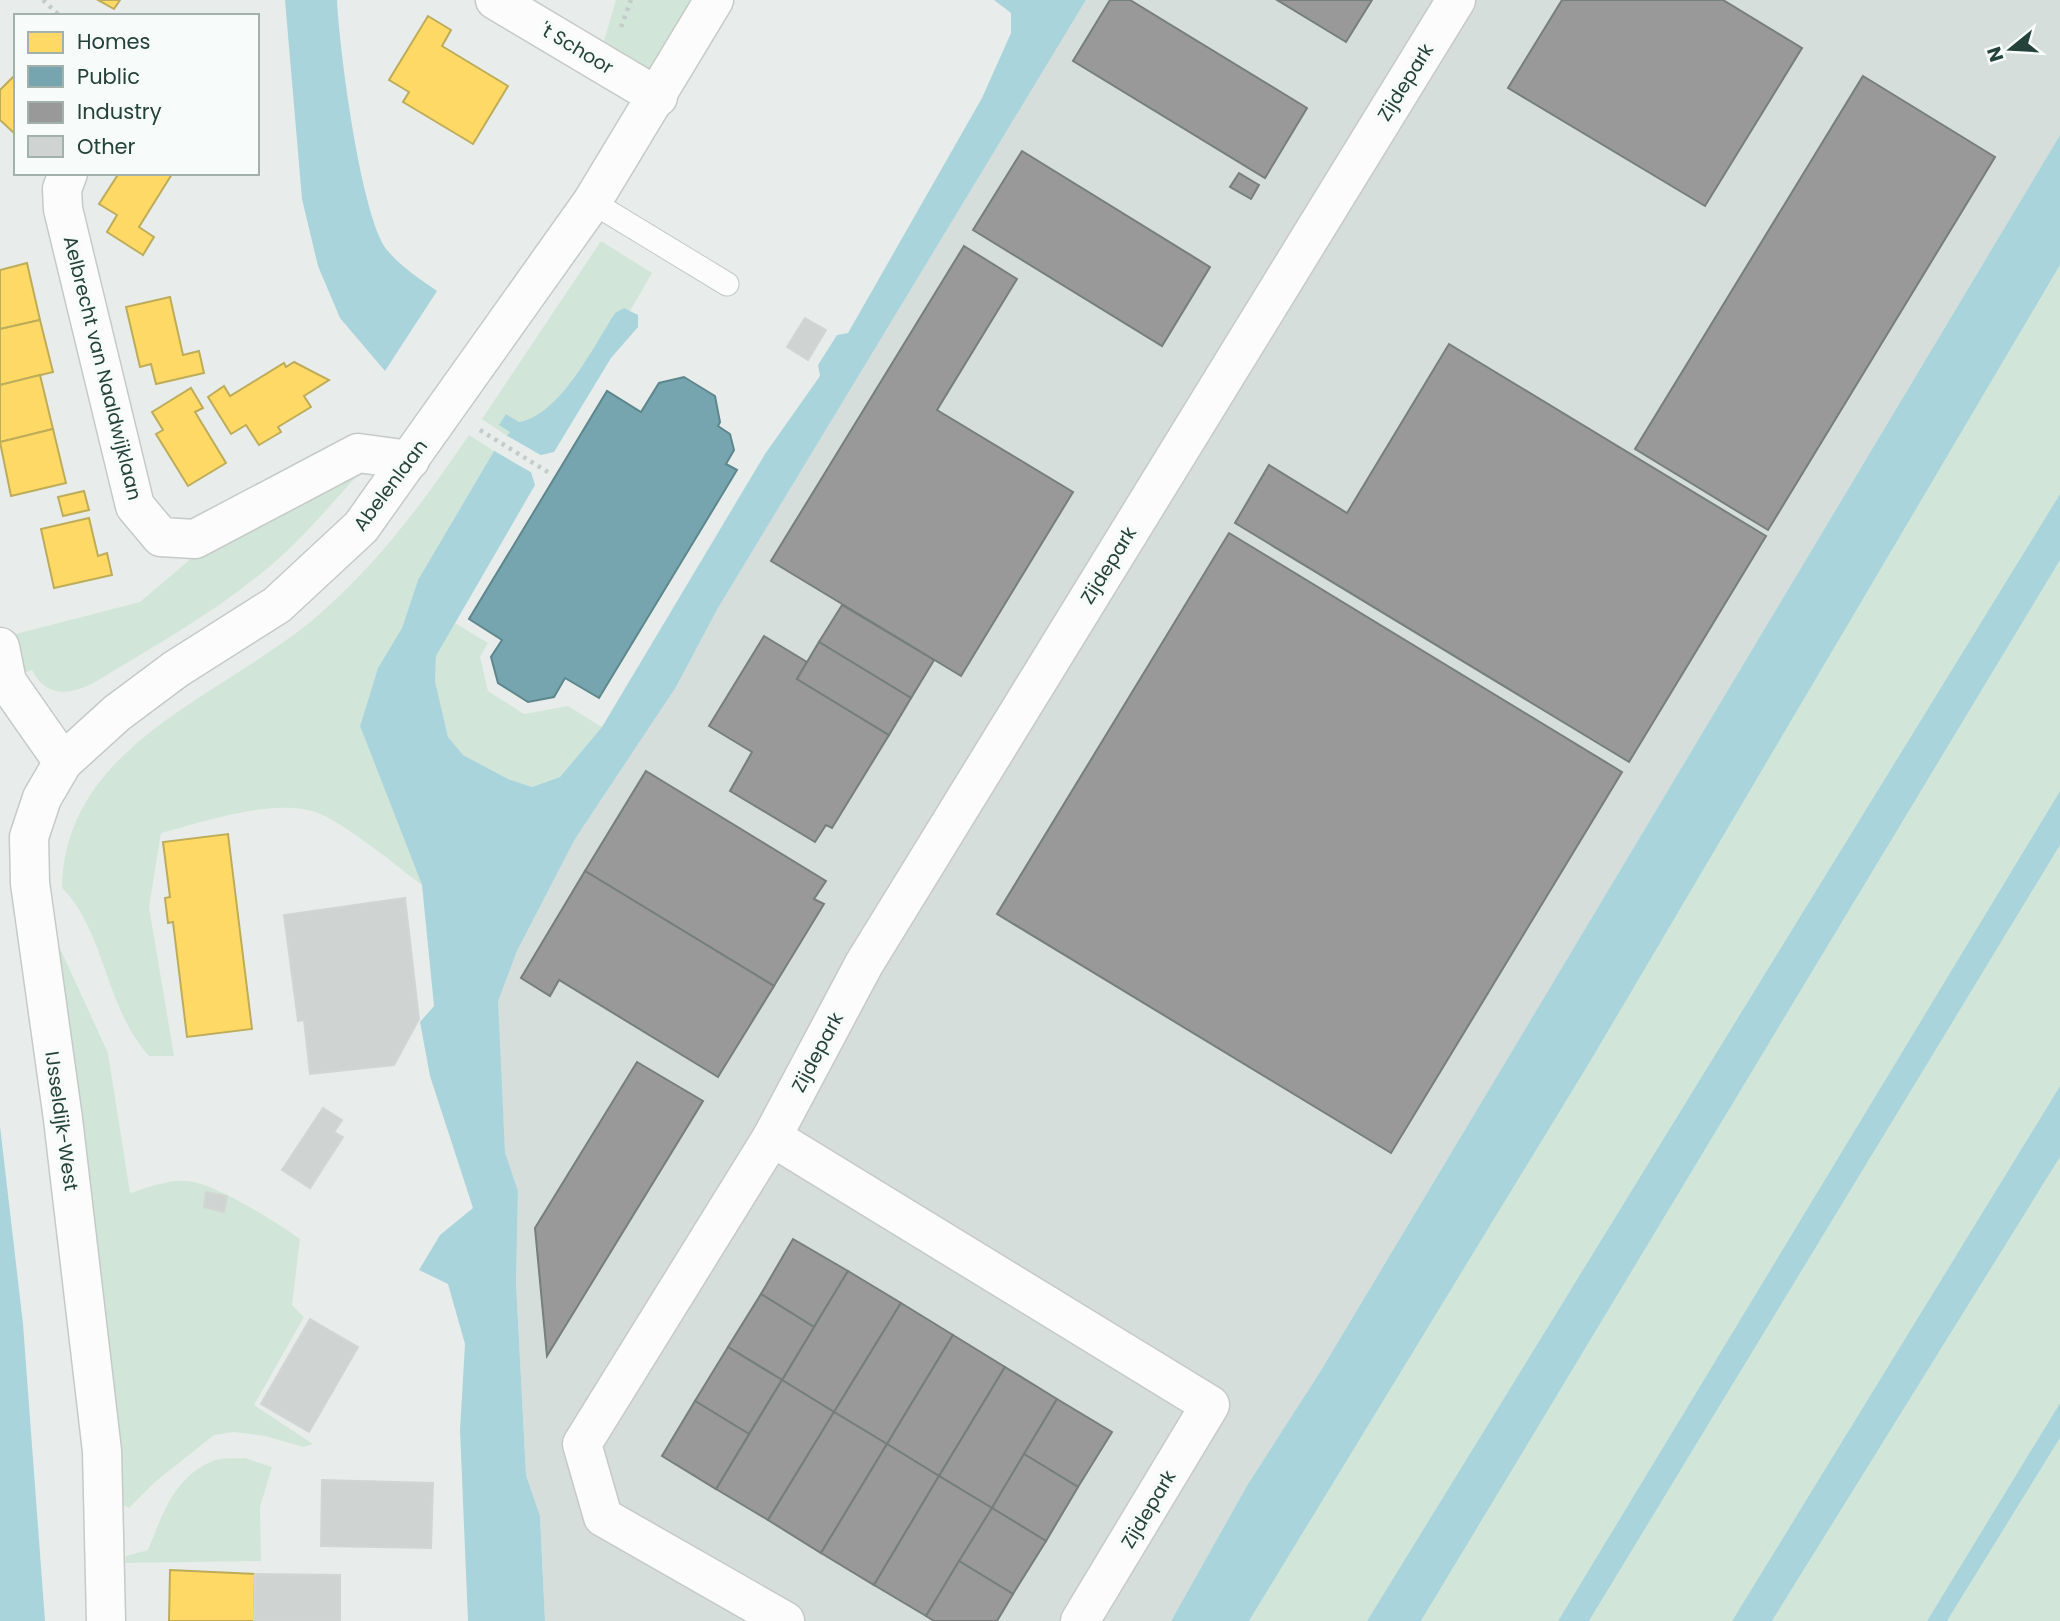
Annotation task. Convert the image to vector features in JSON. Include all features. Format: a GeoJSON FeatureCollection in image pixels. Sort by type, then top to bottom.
{"type":"FeatureCollection","features":[{"type":"Feature","properties":{"kind":"street","name":"'t Schoor"},"geometry":{"type":"LineString","coordinates":[[495,0],[658,97]]}},
{"type":"Feature","properties":{"kind":"street","name":"Abelenlaan"},"geometry":{"type":"LineString","coordinates":[[63,762],[137,698],[277,605],[360,527],[592,202],[658,97],[714,0]]}},
{"type":"Feature","properties":{"kind":"street","name":"Zijdepark"},"geometry":{"type":"LineString","coordinates":[[785,1621],[603,1517],[582,1444],[772,1137],[864,964],[1456,0]]}},
{"type":"Feature","properties":{"kind":"street","name":"Aelbrecht van Naaldwijklaan"},"geometry":{"type":"LineString","coordinates":[[67,175],[62,189],[63,209],[135,506],[161,537],[195,539],[358,453],[410,460]]}},
{"type":"Feature","properties":{"kind":"street"},"geometry":{"type":"LineString","coordinates":[[0,647],[7,682],[63,762]]}},
{"type":"Feature","properties":{"kind":"street","name":"IJsseldijk-West"},"geometry":{"type":"LineString","coordinates":[[63,762],[42,798],[29,836],[30,883],[63,1119],[102,1451],[106,1621]]}},
{"type":"Feature","properties":{"kind":"street","name":"Zijdepark"},"geometry":{"type":"LineString","coordinates":[[772,1137],[1210,1405],[1080,1621]]}},
{"type":"Feature","properties":{"kind":"lane"},"geometry":{"type":"LineString","coordinates":[[592,202],[727,284]]}},
{"type":"Feature","properties":{"kind":"path"},"geometry":{"type":"LineString","coordinates":[[43,0],[58,14]]}},
{"type":"Feature","properties":{"kind":"path"},"geometry":{"type":"LineString","coordinates":[[475,426],[551,474]]}},
{"type":"Feature","properties":{"kind":"shaded area"},"geometry":{"type":"Polygon","coordinates":[[[1086,0],[2060,0],[2060,135],[1320,1372],[1248,1484],[1171,1621],[545,1621],[540,1516],[526,1475],[516,1282],[518,1191],[505,1152],[497,1001],[517,951],[575,839],[676,687],[718,608],[1086,0]]]}},
{"type":"Feature","properties":{"kind":"green space"},"geometry":{"type":"Polygon","coordinates":[[[616,0],[702,0],[652,79],[601,51],[616,0]]]}},
{"type":"Feature","properties":{"kind":"green space"},"geometry":{"type":"Polygon","coordinates":[[[601,241],[652,273],[630,311],[624,309],[615,313],[574,378],[548,407],[534,417],[519,422],[506,414],[510,432],[507,436],[482,419],[601,241]]]}},
{"type":"Feature","properties":{"kind":"green space"},"geometry":{"type":"Polygon","coordinates":[[[2060,265],[2060,494],[1367,1621],[1249,1621],[1591,1060],[2060,265]]]}},
{"type":"Feature","properties":{"kind":"green space"},"geometry":{"type":"Polygon","coordinates":[[[469,435],[494,451],[418,580],[402,628],[378,668],[360,726],[422,885],[350,831],[325,816],[308,810],[288,808],[243,812],[161,833],[149,907],[174,1056],[149,1056],[134,1037],[123,1015],[88,925],[62,888],[70,838],[90,796],[119,760],[155,728],[279,645],[339,597],[399,531],[469,435]]]}},
{"type":"Feature","properties":{"kind":"green space"},"geometry":{"type":"Polygon","coordinates":[[[351,475],[356,477],[272,565],[220,605],[159,644],[97,681],[69,691],[52,690],[38,679],[32,670],[24,673],[12,635],[140,602],[200,551],[351,475]]]}},
{"type":"Feature","properties":{"kind":"green space"},"geometry":{"type":"Polygon","coordinates":[[[2060,560],[2060,791],[1558,1621],[1421,1621],[2060,560]]]}},
{"type":"Feature","properties":{"kind":"green space"},"geometry":{"type":"Polygon","coordinates":[[[455,623],[488,643],[480,657],[488,691],[524,714],[568,706],[602,727],[560,777],[532,787],[508,779],[463,755],[448,737],[435,681],[436,656],[455,623]]]}},
{"type":"Feature","properties":{"kind":"green space"},"geometry":{"type":"Polygon","coordinates":[[[2060,845],[2060,1086],[1732,1621],[1589,1621],[2060,845]]]}},
{"type":"Feature","properties":{"kind":"green space"},"geometry":{"type":"Polygon","coordinates":[[[58,944],[108,1053],[130,1193],[170,1182],[186,1181],[206,1185],[234,1198],[300,1239],[292,1305],[304,1317],[254,1405],[313,1444],[303,1447],[265,1436],[234,1432],[214,1435],[155,1482],[129,1508],[123,1505],[114,1391],[58,944]]]}},
{"type":"Feature","properties":{"kind":"green space"},"geometry":{"type":"Polygon","coordinates":[[[2060,1157],[2060,1403],[1927,1621],[1772,1621],[2060,1157]]]}},
{"type":"Feature","properties":{"kind":"green space"},"geometry":{"type":"Polygon","coordinates":[[[2060,1438],[2060,1621],[1947,1621],[2060,1438]]]}},
{"type":"Feature","properties":{"kind":"green space"},"geometry":{"type":"Polygon","coordinates":[[[245,1458],[272,1467],[260,1507],[261,1561],[125,1563],[126,1556],[148,1550],[171,1498],[188,1476],[216,1460],[245,1458]]]}},
{"type":"Feature","properties":{"kind":"water"},"geometry":{"type":"Polygon","coordinates":[[[285,0],[337,0],[353,131],[368,204],[377,232],[392,256],[437,291],[385,371],[340,318],[318,266],[302,199],[285,0]]]}},
{"type":"Feature","properties":{"kind":"water"},"geometry":{"type":"Polygon","coordinates":[[[994,0],[1086,0],[718,608],[676,687],[575,839],[517,951],[498,1001],[505,1152],[518,1191],[516,1282],[526,1475],[540,1516],[545,1621],[468,1621],[460,1430],[465,1344],[448,1284],[419,1270],[440,1235],[473,1208],[430,1076],[420,1022],[434,1006],[422,885],[360,726],[378,668],[402,628],[418,580],[494,451],[510,432],[499,425],[506,414],[519,422],[534,417],[548,407],[574,378],[615,313],[624,308],[638,315],[638,327],[611,358],[554,452],[541,455],[531,472],[535,485],[436,656],[435,681],[448,737],[463,755],[508,779],[532,787],[560,777],[602,727],[765,454],[820,376],[818,365],[837,335],[848,333],[982,98],[1011,33],[1011,13],[994,0]]]}},
{"type":"Feature","properties":{"kind":"water"},"geometry":{"type":"Polygon","coordinates":[[[2060,135],[2060,265],[1591,1060],[1249,1621],[1171,1621],[1248,1484],[1320,1372],[2060,135]]]}},
{"type":"Feature","properties":{"kind":"water"},"geometry":{"type":"Polygon","coordinates":[[[2060,494],[2060,560],[1421,1621],[1367,1621],[2060,494]]]}},
{"type":"Feature","properties":{"kind":"water"},"geometry":{"type":"Polygon","coordinates":[[[2060,791],[2060,845],[1589,1621],[1558,1621],[2060,791]]]}},
{"type":"Feature","properties":{"kind":"water"},"geometry":{"type":"Polygon","coordinates":[[[2060,1086],[2060,1157],[1772,1621],[1732,1621],[2060,1086]]]}},
{"type":"Feature","properties":{"kind":"water"},"geometry":{"type":"Polygon","coordinates":[[[0,1126],[23,1324],[45,1621],[0,1621],[0,1126]]]}},
{"type":"Feature","properties":{"kind":"water"},"geometry":{"type":"Polygon","coordinates":[[[2060,1403],[2060,1438],[1947,1621],[1927,1621],[2060,1403]]]}},
{"type":"Feature","properties":{"kind":"pier"},"geometry":{"type":"Polygon","coordinates":[[[504,434],[544,457],[534,474],[491,449],[504,434]]]}},
{"type":"Feature","properties":{"kind":"building: Homes"},"geometry":{"type":"Polygon","coordinates":[[[98,0],[120,0],[114,9],[98,0]]]}},
{"type":"Feature","properties":{"kind":"building: Homes"},"geometry":{"type":"Polygon","coordinates":[[[428,16],[451,30],[442,46],[508,86],[473,144],[403,102],[409,92],[389,80],[428,16]]]}},
{"type":"Feature","properties":{"kind":"building: Homes"},"geometry":{"type":"Polygon","coordinates":[[[14,76],[14,133],[0,120],[0,90],[14,76]]]}},
{"type":"Feature","properties":{"kind":"building: Homes"},"geometry":{"type":"Polygon","coordinates":[[[118,175],[171,175],[139,227],[154,237],[143,255],[107,232],[117,215],[99,204],[118,175]]]}},
{"type":"Feature","properties":{"kind":"building: Homes"},"geometry":{"type":"Polygon","coordinates":[[[27,263],[40,320],[0,329],[0,270],[27,263]]]}},
{"type":"Feature","properties":{"kind":"building: Homes"},"geometry":{"type":"Polygon","coordinates":[[[170,297],[183,355],[199,351],[204,373],[156,384],[151,364],[140,367],[126,307],[170,297]]]}},
{"type":"Feature","properties":{"kind":"building: Homes"},"geometry":{"type":"Polygon","coordinates":[[[40,320],[53,372],[0,385],[0,329],[40,320]]]}},
{"type":"Feature","properties":{"kind":"building: Homes"},"geometry":{"type":"Polygon","coordinates":[[[294,362],[329,380],[304,396],[311,407],[278,427],[281,432],[259,445],[246,425],[231,434],[208,397],[224,386],[230,396],[284,363],[286,367],[294,362]]]}},
{"type":"Feature","properties":{"kind":"building: Homes"},"geometry":{"type":"Polygon","coordinates":[[[40,375],[53,429],[0,442],[0,385],[40,375]]]}},
{"type":"Feature","properties":{"kind":"building: Homes"},"geometry":{"type":"Polygon","coordinates":[[[191,388],[203,408],[195,412],[226,463],[188,486],[156,434],[163,430],[152,412],[191,388]]]}},
{"type":"Feature","properties":{"kind":"building: Homes"},"geometry":{"type":"Polygon","coordinates":[[[53,429],[66,483],[11,496],[0,442],[53,429]]]}},
{"type":"Feature","properties":{"kind":"building: Homes"},"geometry":{"type":"Polygon","coordinates":[[[84,491],[89,510],[63,516],[58,497],[84,491]]]}},
{"type":"Feature","properties":{"kind":"building: Homes"},"geometry":{"type":"Polygon","coordinates":[[[89,518],[98,556],[107,553],[112,575],[54,588],[41,529],[89,518]]]}},
{"type":"Feature","properties":{"kind":"building: Homes"},"geometry":{"type":"Polygon","coordinates":[[[228,834],[252,1029],[187,1037],[173,922],[168,923],[165,898],[170,897],[163,842],[228,834]]]}},
{"type":"Feature","properties":{"kind":"building: Homes"},"geometry":{"type":"Polygon","coordinates":[[[170,1570],[255,1574],[254,1621],[169,1621],[170,1570]]]}},
{"type":"Feature","properties":{"kind":"building: Public"},"geometry":{"type":"Polygon","coordinates":[[[684,377],[715,396],[720,422],[718,426],[730,434],[734,450],[726,464],[737,470],[599,698],[565,678],[554,697],[528,702],[498,683],[491,657],[502,640],[469,619],[607,391],[641,412],[659,383],[684,377]]]}},
{"type":"Feature","properties":{"kind":"building: Industry"},"geometry":{"type":"Polygon","coordinates":[[[1110,0],[1130,0],[1307,108],[1265,178],[1073,61],[1110,0]]]}},
{"type":"Feature","properties":{"kind":"building: Industry"},"geometry":{"type":"Polygon","coordinates":[[[1277,0],[1372,0],[1346,42],[1277,0]]]}},
{"type":"Feature","properties":{"kind":"building: Industry"},"geometry":{"type":"Polygon","coordinates":[[[1562,0],[1723,0],[1802,48],[1705,206],[1508,88],[1562,0]]]}},
{"type":"Feature","properties":{"kind":"building: Industry"},"geometry":{"type":"Polygon","coordinates":[[[1863,76],[1995,157],[1768,530],[1635,449],[1863,76]]]}},
{"type":"Feature","properties":{"kind":"building: Industry"},"geometry":{"type":"Polygon","coordinates":[[[1022,151],[1210,267],[1162,346],[973,230],[1022,151]]]}},
{"type":"Feature","properties":{"kind":"building: Industry"},"geometry":{"type":"Polygon","coordinates":[[[1239,173],[1259,185],[1251,199],[1230,187],[1239,173]]]}},
{"type":"Feature","properties":{"kind":"building: Industry"},"geometry":{"type":"Polygon","coordinates":[[[964,246],[1017,279],[937,410],[1073,492],[961,676],[771,561],[964,246]]]}},
{"type":"Feature","properties":{"kind":"building: Industry"},"geometry":{"type":"Polygon","coordinates":[[[1449,344],[1766,536],[1629,762],[1235,523],[1269,465],[1347,513],[1449,344]]]}},
{"type":"Feature","properties":{"kind":"building: Industry"},"geometry":{"type":"Polygon","coordinates":[[[1229,533],[1622,772],[1391,1153],[997,914],[1229,533]]]}},
{"type":"Feature","properties":{"kind":"building: Industry"},"geometry":{"type":"Polygon","coordinates":[[[842,605],[934,660],[911,698],[819,642],[842,605]]]}},
{"type":"Feature","properties":{"kind":"building: Industry"},"geometry":{"type":"Polygon","coordinates":[[[764,636],[807,662],[797,679],[889,735],[832,828],[826,825],[815,842],[730,791],[752,752],[709,726],[764,636]]]}},
{"type":"Feature","properties":{"kind":"building: Industry"},"geometry":{"type":"Polygon","coordinates":[[[819,642],[911,698],[889,735],[797,679],[819,642]]]}},
{"type":"Feature","properties":{"kind":"building: Industry"},"geometry":{"type":"Polygon","coordinates":[[[646,771],[826,881],[814,899],[824,904],[774,986],[585,871],[646,771]]]}},
{"type":"Feature","properties":{"kind":"building: Industry"},"geometry":{"type":"Polygon","coordinates":[[[585,871],[774,986],[718,1077],[559,980],[550,996],[521,978],[585,871]]]}},
{"type":"Feature","properties":{"kind":"building: Industry"},"geometry":{"type":"Polygon","coordinates":[[[637,1062],[703,1101],[547,1356],[535,1228],[637,1062]]]}},
{"type":"Feature","properties":{"kind":"building: Industry"},"geometry":{"type":"Polygon","coordinates":[[[793,1239],[848,1271],[814,1327],[761,1294],[793,1239]]]}},
{"type":"Feature","properties":{"kind":"building: Industry"},"geometry":{"type":"Polygon","coordinates":[[[848,1271],[901,1303],[834,1412],[782,1380],[848,1271]]]}},
{"type":"Feature","properties":{"kind":"building: Industry"},"geometry":{"type":"Polygon","coordinates":[[[761,1294],[814,1327],[782,1380],[728,1347],[761,1294]]]}},
{"type":"Feature","properties":{"kind":"building: Industry"},"geometry":{"type":"Polygon","coordinates":[[[901,1303],[953,1335],[887,1444],[834,1412],[901,1303]]]}},
{"type":"Feature","properties":{"kind":"building: Industry"},"geometry":{"type":"Polygon","coordinates":[[[953,1335],[1005,1367],[939,1476],[887,1444],[953,1335]]]}},
{"type":"Feature","properties":{"kind":"building: Industry"},"geometry":{"type":"Polygon","coordinates":[[[728,1347],[782,1380],[749,1434],[695,1401],[728,1347]]]}},
{"type":"Feature","properties":{"kind":"building: Industry"},"geometry":{"type":"Polygon","coordinates":[[[1005,1367],[1057,1399],[992,1508],[939,1476],[1005,1367]]]}},
{"type":"Feature","properties":{"kind":"building: Industry"},"geometry":{"type":"Polygon","coordinates":[[[782,1380],[834,1412],[768,1520],[716,1489],[782,1380]]]}},
{"type":"Feature","properties":{"kind":"building: Industry"},"geometry":{"type":"Polygon","coordinates":[[[1057,1399],[1112,1432],[1078,1487],[1024,1454],[1057,1399]]]}},
{"type":"Feature","properties":{"kind":"building: Industry"},"geometry":{"type":"Polygon","coordinates":[[[695,1401],[749,1434],[716,1489],[662,1456],[695,1401]]]}},
{"type":"Feature","properties":{"kind":"building: Industry"},"geometry":{"type":"Polygon","coordinates":[[[834,1412],[887,1444],[821,1553],[768,1520],[834,1412]]]}},
{"type":"Feature","properties":{"kind":"building: Industry"},"geometry":{"type":"Polygon","coordinates":[[[887,1444],[939,1476],[874,1585],[821,1553],[887,1444]]]}},
{"type":"Feature","properties":{"kind":"building: Industry"},"geometry":{"type":"Polygon","coordinates":[[[1024,1454],[1078,1487],[1046,1541],[992,1508],[1024,1454]]]}},
{"type":"Feature","properties":{"kind":"building: Industry"},"geometry":{"type":"Polygon","coordinates":[[[939,1476],[992,1508],[926,1616],[874,1585],[939,1476]]]}},
{"type":"Feature","properties":{"kind":"building: Industry"},"geometry":{"type":"Polygon","coordinates":[[[992,1508],[1046,1541],[1013,1594],[959,1561],[992,1508]]]}},
{"type":"Feature","properties":{"kind":"building: Industry"},"geometry":{"type":"Polygon","coordinates":[[[959,1561],[1013,1594],[997,1621],[934,1621],[926,1616],[959,1561]]]}},
{"type":"Feature","properties":{"kind":"building: Other"},"geometry":{"type":"Polygon","coordinates":[[[805,318],[826,330],[808,360],[787,347],[805,318]]]}},
{"type":"Feature","properties":{"kind":"building: Other"},"geometry":{"type":"Polygon","coordinates":[[[405,898],[419,1019],[394,1065],[310,1074],[304,1020],[298,1021],[284,915],[405,898]]]}},
{"type":"Feature","properties":{"kind":"building: Other"},"geometry":{"type":"Polygon","coordinates":[[[323,1108],[342,1120],[334,1132],[343,1137],[310,1188],[282,1170],[323,1108]]]}},
{"type":"Feature","properties":{"kind":"building: Other"},"geometry":{"type":"Polygon","coordinates":[[[206,1192],[227,1196],[224,1212],[204,1207],[206,1192]]]}},
{"type":"Feature","properties":{"kind":"building: Other"},"geometry":{"type":"Polygon","coordinates":[[[310,1319],[358,1347],[309,1432],[261,1404],[310,1319]]]}},
{"type":"Feature","properties":{"kind":"building: Other"},"geometry":{"type":"Polygon","coordinates":[[[322,1480],[433,1483],[431,1548],[321,1546],[322,1480]]]}},
{"type":"Feature","properties":{"kind":"building: Other"},"geometry":{"type":"Polygon","coordinates":[[[255,1574],[340,1575],[340,1621],[254,1621],[255,1574]]]}}]}
